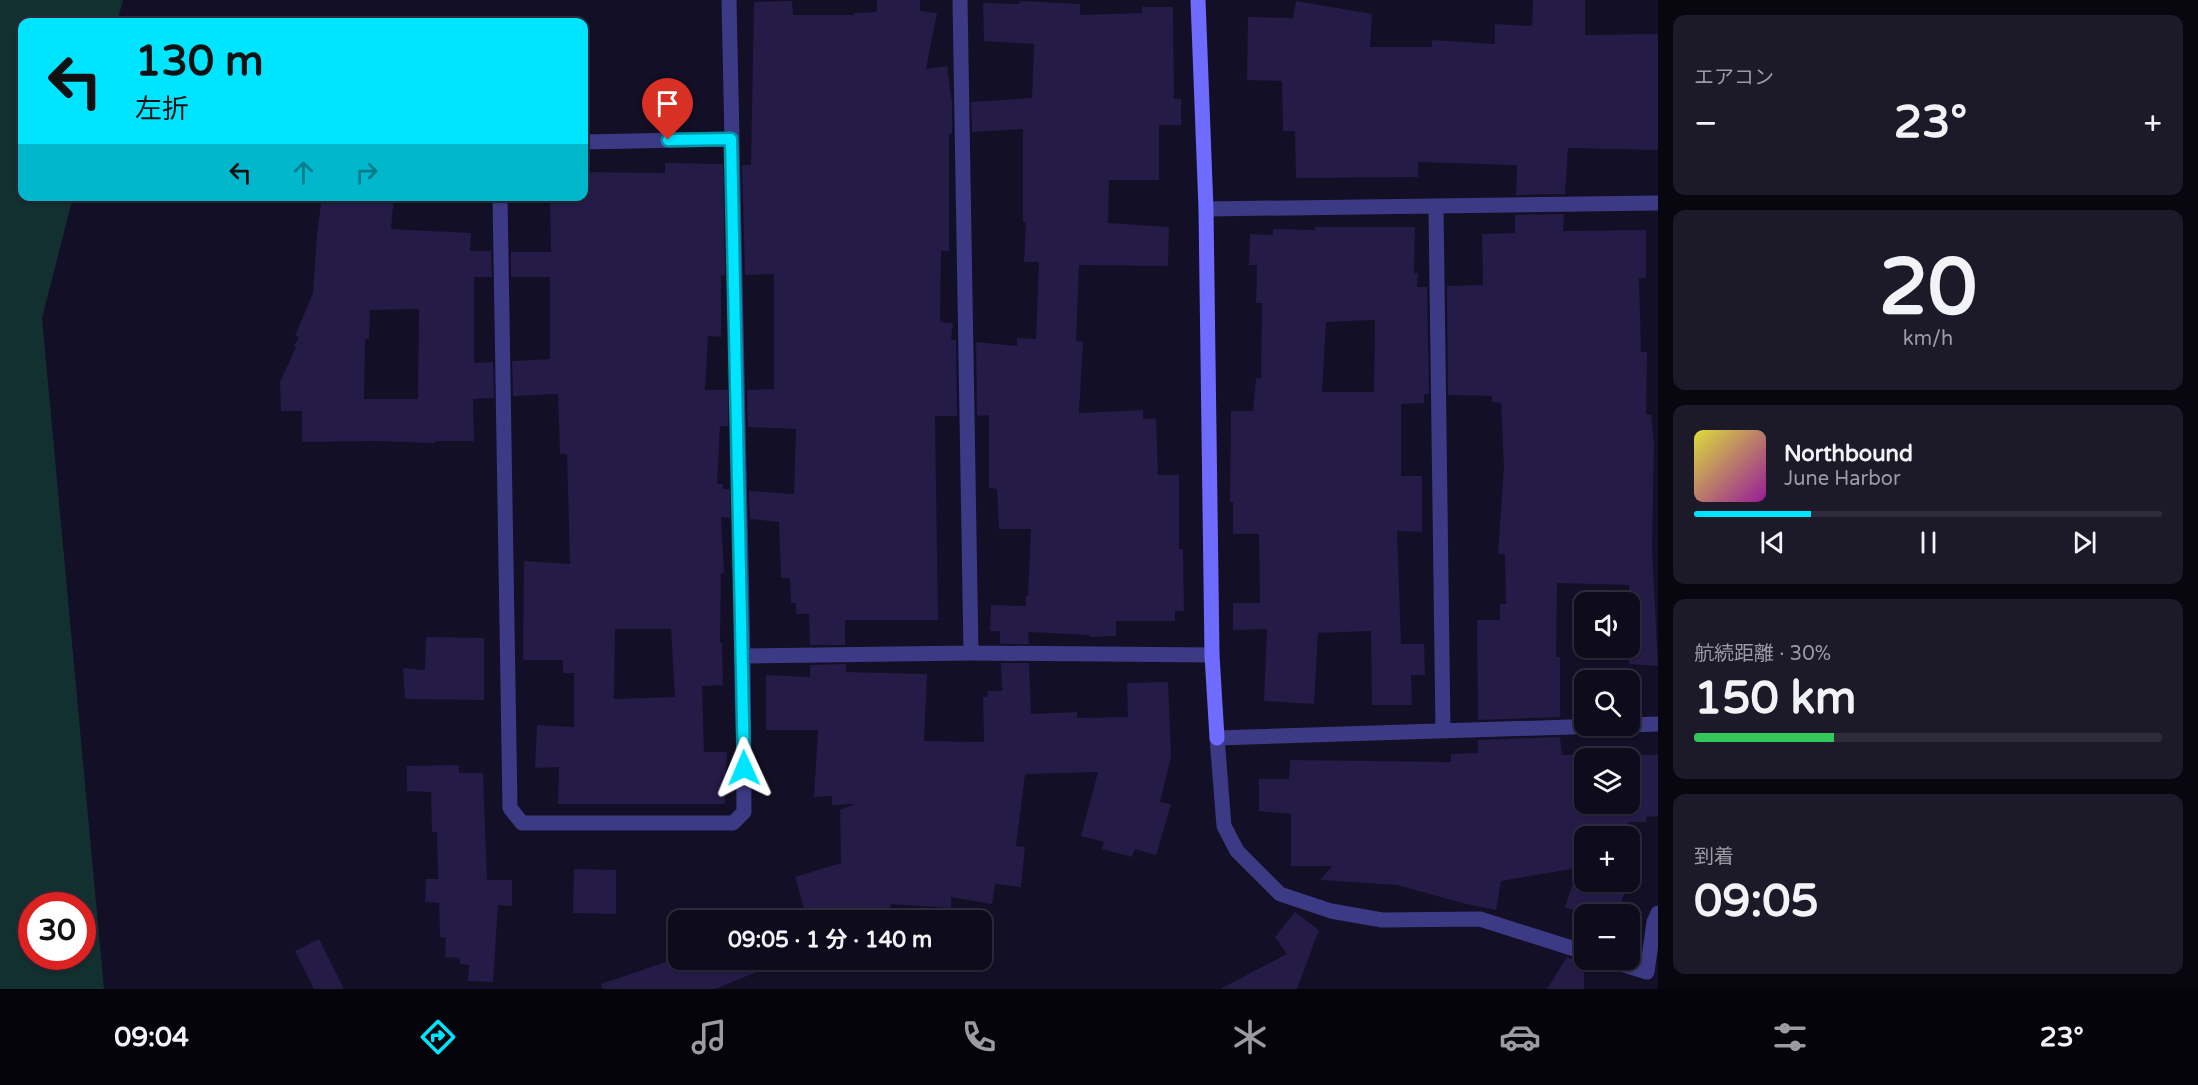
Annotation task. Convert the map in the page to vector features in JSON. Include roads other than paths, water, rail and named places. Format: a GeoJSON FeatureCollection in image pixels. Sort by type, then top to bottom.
{"type":"FeatureCollection","features":[{"type":"Feature","properties":{"kind":"street"},"geometry":{"type":"LineString","coordinates":[[500,201],[510,808],[522,823],[733,823],[744,813],[743,656],[729,0]]}},
{"type":"Feature","properties":{"kind":"street"},"geometry":{"type":"LineString","coordinates":[[960,0],[971,653]]}},
{"type":"Feature","properties":{"kind":"street"},"geometry":{"type":"LineString","coordinates":[[1198,0],[1206,209],[1212,655],[1224,826],[1237,851],[1281,894],[1331,912],[1382,920],[1480,919],[1574,949]]}},
{"type":"Feature","properties":{"kind":"street"},"geometry":{"type":"LineString","coordinates":[[588,142],[731,139]]}},
{"type":"Feature","properties":{"kind":"street"},"geometry":{"type":"LineString","coordinates":[[1206,209],[1658,203]]}},
{"type":"Feature","properties":{"kind":"street"},"geometry":{"type":"LineString","coordinates":[[1436,207],[1443,731]]}},
{"type":"Feature","properties":{"kind":"street"},"geometry":{"type":"LineString","coordinates":[[743,656],[971,653],[1212,655]]}},
{"type":"Feature","properties":{"kind":"street"},"geometry":{"type":"LineString","coordinates":[[1640,725],[1658,724]]}},
{"type":"Feature","properties":{"kind":"street"},"geometry":{"type":"LineString","coordinates":[[1217,738],[1574,727]]}},
{"type":"Feature","properties":{"kind":"street"},"geometry":{"type":"LineString","coordinates":[[1640,970],[1647,972],[1654,922],[1658,913]]}}]}
